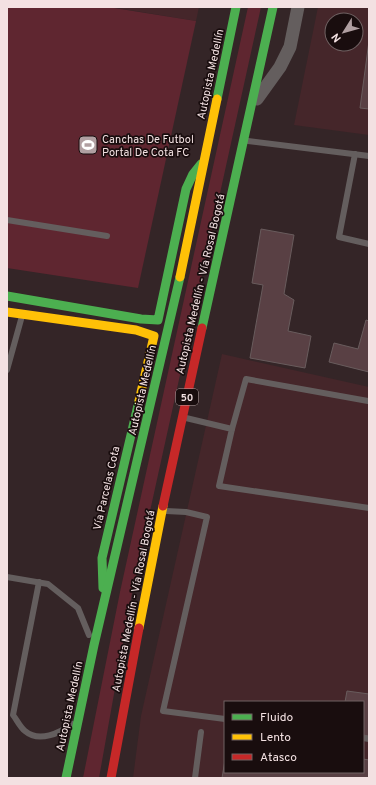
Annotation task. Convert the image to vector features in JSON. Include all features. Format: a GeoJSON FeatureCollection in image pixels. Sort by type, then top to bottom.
{"type":"FeatureCollection","features":[{"type":"Feature","properties":{"kind":"main road","name":"Autopista Medellín"},"geometry":{"type":"LineString","coordinates":[[66,778],[94,645],[172,317],[236,7]]}},
{"type":"Feature","properties":{"kind":"main road","name":"Autopista Medellín - Vía Rosal Bogotá"},"geometry":{"type":"LineString","coordinates":[[111,778],[162,510],[273,7]]}},
{"type":"Feature","properties":{"kind":"main road"},"geometry":{"type":"LineString","coordinates":[[7,296],[141,319],[158,320],[186,189],[193,174],[204,160]]}},
{"type":"Feature","properties":{"kind":"main road"},"geometry":{"type":"LineString","coordinates":[[7,312],[136,330],[154,336]]}},
{"type":"Feature","properties":{"kind":"main road","name":"Vía Parcelas Cota"},"geometry":{"type":"LineString","coordinates":[[104,604],[102,558],[158,320]]}},
{"type":"Feature","properties":{"kind":"street"},"geometry":{"type":"LineString","coordinates":[[252,107],[290,47],[298,7]]}},
{"type":"Feature","properties":{"kind":"lane"},"geometry":{"type":"LineString","coordinates":[[244,140],[369,156]]}},
{"type":"Feature","properties":{"kind":"lane"},"geometry":{"type":"LineString","coordinates":[[355,154],[339,237],[369,244]]}},
{"type":"Feature","properties":{"kind":"lane"},"geometry":{"type":"LineString","coordinates":[[7,220],[107,236]]}},
{"type":"Feature","properties":{"kind":"lane"},"geometry":{"type":"LineString","coordinates":[[7,370],[23,315]]}},
{"type":"Feature","properties":{"kind":"lane"},"geometry":{"type":"LineString","coordinates":[[368,401],[246,379],[218,486],[369,508]]}},
{"type":"Feature","properties":{"kind":"lane"},"geometry":{"type":"LineString","coordinates":[[182,418],[232,430]]}},
{"type":"Feature","properties":{"kind":"lane"},"geometry":{"type":"LineString","coordinates":[[162,510],[186,512],[207,517],[162,710],[224,719]]}},
{"type":"Feature","properties":{"kind":"lane"},"geometry":{"type":"LineString","coordinates":[[7,577],[48,584],[78,608],[94,645]]}},
{"type":"Feature","properties":{"kind":"lane"},"geometry":{"type":"LineString","coordinates":[[39,582],[14,715],[25,731],[36,736],[55,734],[79,718]]}},
{"type":"Feature","properties":{"kind":"lane"},"geometry":{"type":"LineString","coordinates":[[195,778],[201,732]]}},
{"type":"Feature","properties":{"kind":"shaded area","name":"Canchas De Futbol Portal De Cota FC"},"geometry":{"type":"Polygon","coordinates":[[[7,7],[108,7],[196,21],[138,288],[7,268],[7,7]]]}},
{"type":"Feature","properties":{"kind":"shaded area"},"geometry":{"type":"Polygon","coordinates":[[[111,7],[199,7],[196,21],[111,7]]]}},
{"type":"Feature","properties":{"kind":"shaded area"},"geometry":{"type":"Polygon","coordinates":[[[248,7],[261,7],[132,593],[99,778],[83,778],[120,592],[248,7]]]}},
{"type":"Feature","properties":{"kind":"shaded area"},"geometry":{"type":"Polygon","coordinates":[[[318,7],[369,7],[369,135],[294,125],[318,7]]]}},
{"type":"Feature","properties":{"kind":"shaded area"},"geometry":{"type":"Polygon","coordinates":[[[222,354],[369,387],[369,778],[133,778],[141,716],[222,354]]]}},
{"type":"Feature","properties":{"kind":"building"},"geometry":{"type":"Polygon","coordinates":[[[369,41],[369,109],[360,108],[369,41]]]}},
{"type":"Feature","properties":{"kind":"building"},"geometry":{"type":"Polygon","coordinates":[[[261,229],[294,235],[284,294],[294,300],[288,331],[311,336],[305,368],[250,358],[263,285],[252,283],[261,229]]]}},
{"type":"Feature","properties":{"kind":"building"},"geometry":{"type":"Polygon","coordinates":[[[366,320],[369,321],[369,372],[329,362],[334,343],[358,349],[366,320]]]}},
{"type":"Feature","properties":{"kind":"building"},"geometry":{"type":"Polygon","coordinates":[[[347,691],[369,694],[369,736],[364,735],[364,701],[345,701],[347,691]]]}},
{"type":"Feature","properties":{"kind":"building"},"geometry":{"type":"Polygon","coordinates":[[[364,759],[369,760],[369,778],[222,778],[224,766],[224,773],[364,773],[364,759]]]}},
{"type":"Feature","properties":{"kind":"traffic: fast"},"geometry":{"type":"LineString","coordinates":[[217,99],[236,7]]}},
{"type":"Feature","properties":{"kind":"traffic: fast"},"geometry":{"type":"LineString","coordinates":[[202,328],[273,7]]}},
{"type":"Feature","properties":{"kind":"traffic: fast"},"geometry":{"type":"LineString","coordinates":[[7,296],[141,319],[158,320],[186,189],[193,174],[201,164]]}},
{"type":"Feature","properties":{"kind":"traffic: fast"},"geometry":{"type":"LineString","coordinates":[[66,778],[94,645],[180,277]]}},
{"type":"Feature","properties":{"kind":"traffic: fast"},"geometry":{"type":"LineString","coordinates":[[103,588],[102,558],[139,401]]}},
{"type":"Feature","properties":{"kind":"traffic: slow"},"geometry":{"type":"LineString","coordinates":[[180,277],[217,99]]}},
{"type":"Feature","properties":{"kind":"traffic: slow"},"geometry":{"type":"LineString","coordinates":[[7,312],[136,330],[154,336],[139,401]]}},
{"type":"Feature","properties":{"kind":"traffic: slow"},"geometry":{"type":"LineString","coordinates":[[139,628],[163,506]]}},
{"type":"Feature","properties":{"kind":"traffic: jam"},"geometry":{"type":"LineString","coordinates":[[163,506],[202,328]]}},
{"type":"Feature","properties":{"kind":"traffic: jam"},"geometry":{"type":"LineString","coordinates":[[111,778],[139,628]]}},
{"type":"Feature","properties":{"kind":"place","name":"Canchas De Futbol Portal De Cota FC"},"geometry":{"type":"Point","coordinates":[88,145]}}]}
